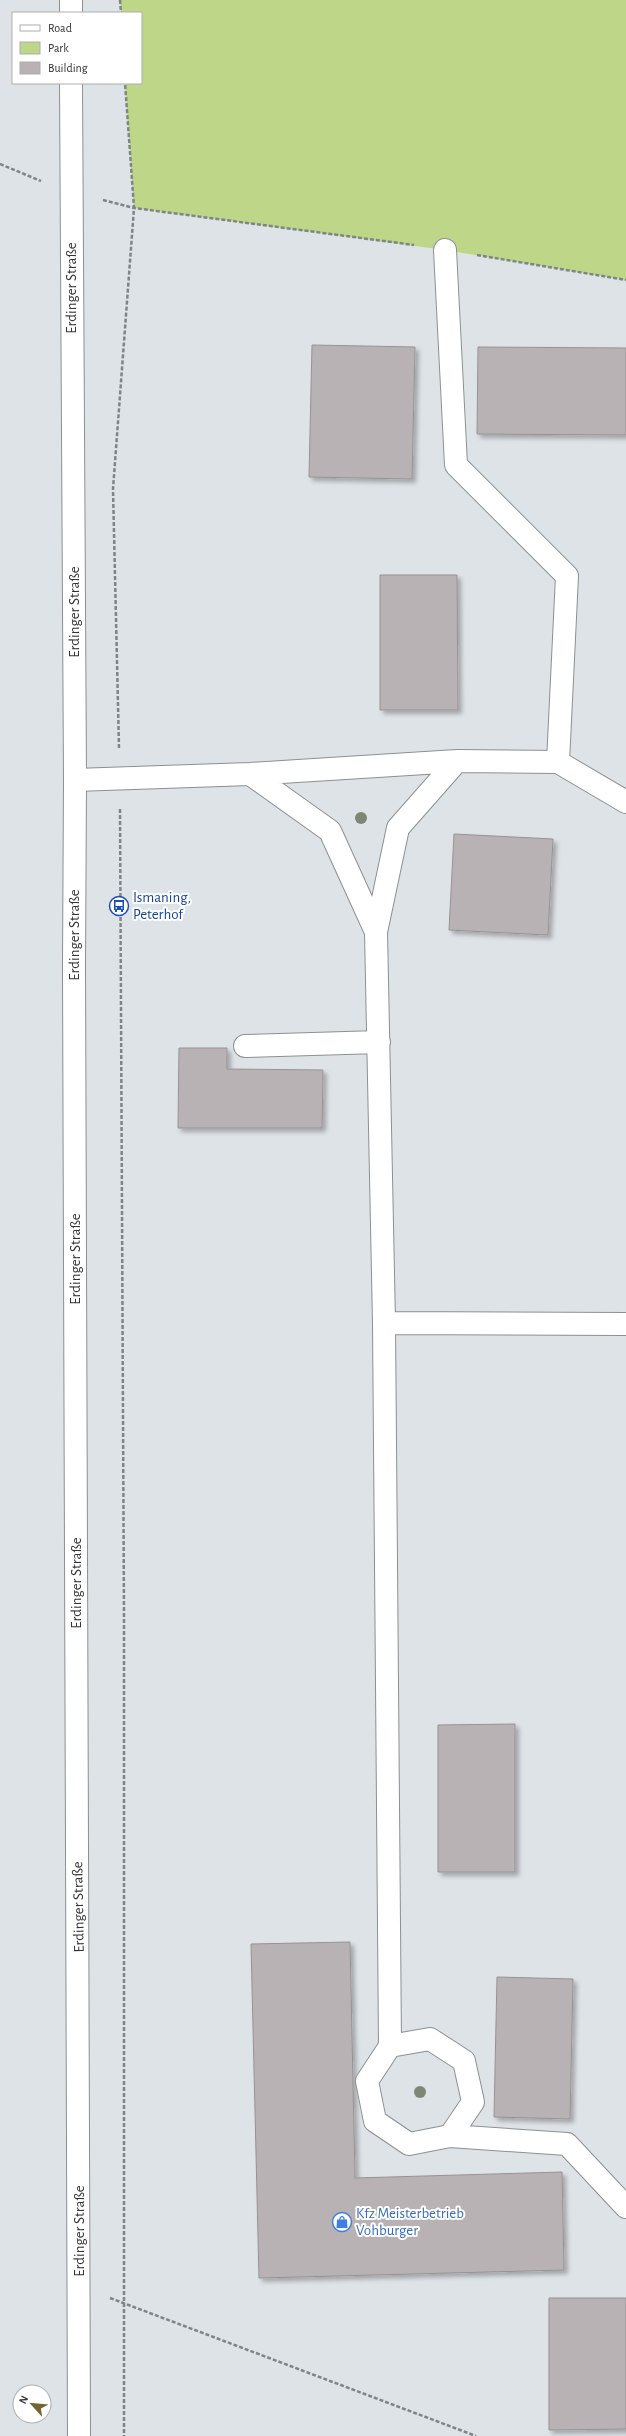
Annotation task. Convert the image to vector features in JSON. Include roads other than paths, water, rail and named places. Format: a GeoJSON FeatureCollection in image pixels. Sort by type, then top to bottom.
{"type":"FeatureCollection","features":[{"type":"Feature","properties":{"kind":"main road"},"geometry":{"type":"LineString","coordinates":[[71,0],[71,12]]}},
{"type":"Feature","properties":{"kind":"main road","name":"Erdinger Straße"},"geometry":{"type":"LineString","coordinates":[[71,84],[70,192],[75,780],[74,974],[79,2436]]}},
{"type":"Feature","properties":{"kind":"main road"},"geometry":{"type":"LineString","coordinates":[[446,250],[456,465],[567,576],[558,762]]}},
{"type":"Feature","properties":{"kind":"main road"},"geometry":{"type":"LineString","coordinates":[[75,780],[250,774],[457,761],[558,762],[626,802]]}},
{"type":"Feature","properties":{"kind":"main road"},"geometry":{"type":"LineString","coordinates":[[457,761],[398,828],[376,932],[384,1323],[390,2046],[367,2081],[375,2121],[409,2144],[450,2136],[567,2144],[626,2207]]}},
{"type":"Feature","properties":{"kind":"main road"},"geometry":{"type":"LineString","coordinates":[[250,774],[330,831],[376,932]]}},
{"type":"Feature","properties":{"kind":"main road"},"geometry":{"type":"LineString","coordinates":[[245,1046],[379,1042]]}},
{"type":"Feature","properties":{"kind":"main road"},"geometry":{"type":"LineString","coordinates":[[384,1323],[626,1324]]}},
{"type":"Feature","properties":{"kind":"main road"},"geometry":{"type":"LineString","coordinates":[[390,2046],[430,2039],[464,2061],[473,2102],[450,2136]]}},
{"type":"Feature","properties":{"kind":"place","name":"Ismaning, Peterhof"},"geometry":{"type":"Point","coordinates":[119,906]}},
{"type":"Feature","properties":{"kind":"place","name":"Kfz Meisterbetrieb Vohburger"},"geometry":{"type":"Point","coordinates":[342,2222]}}]}
